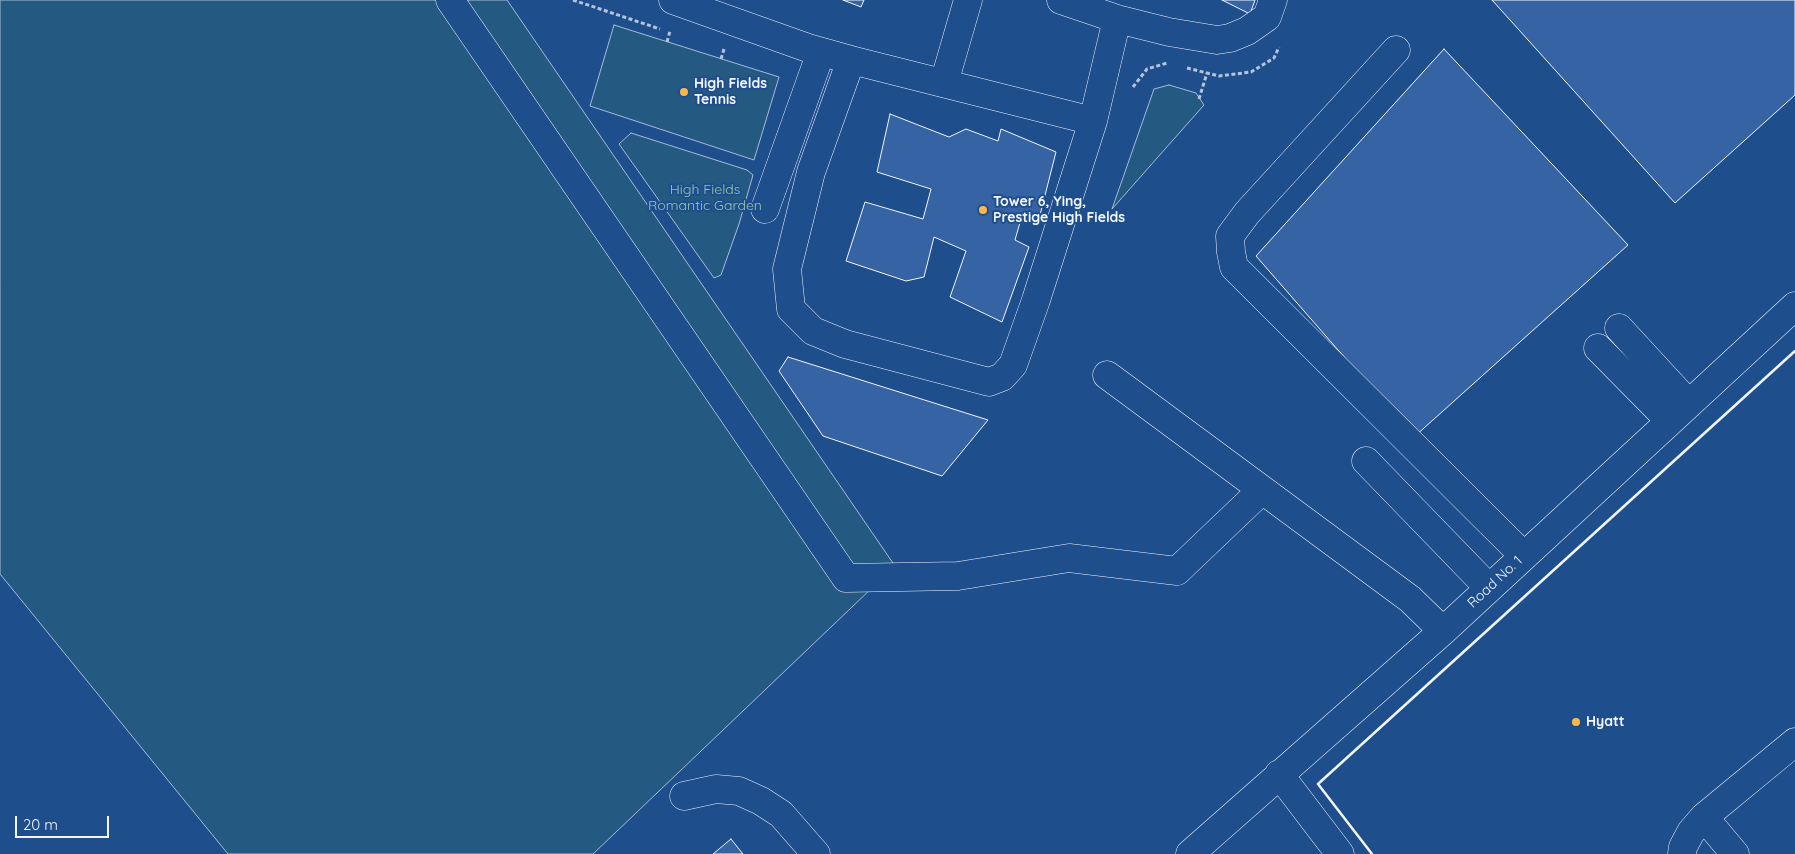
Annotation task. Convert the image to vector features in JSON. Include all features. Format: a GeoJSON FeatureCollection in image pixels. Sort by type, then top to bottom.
{"type":"FeatureCollection","features":[{"type":"Feature","properties":{"kind":"street"},"geometry":{"type":"LineString","coordinates":[[450,0],[846,578],[958,576],[1069,558],[1177,571],[1262,490]]}},
{"type":"Feature","properties":{"kind":"street"},"geometry":{"type":"LineString","coordinates":[[673,0],[821,52],[1092,121]]}},
{"type":"Feature","properties":{"kind":"street"},"geometry":{"type":"LineString","coordinates":[[944,83],[968,0]]}},
{"type":"Feature","properties":{"kind":"street"},"geometry":{"type":"LineString","coordinates":[[1061,0],[1118,19],[1169,32],[1217,40],[1230,38],[1247,31],[1268,17],[1274,0]]}},
{"type":"Feature","properties":{"kind":"street"},"geometry":{"type":"LineString","coordinates":[[851,60],[811,172],[787,269],[791,309],[813,331],[845,344],[989,382],[1002,377],[1013,365],[1036,300],[1092,121],[1118,19]]}},
{"type":"Feature","properties":{"kind":"street"},"geometry":{"type":"LineString","coordinates":[[1396,50],[1247,213],[1230,236],[1234,267],[1524,556]]}},
{"type":"Feature","properties":{"kind":"street"},"geometry":{"type":"LineString","coordinates":[[765,210],[821,52]]}},
{"type":"Feature","properties":{"kind":"street","name":"Road No. 1"},"geometry":{"type":"LineString","coordinates":[[1190,854],[1278,774],[1442,631],[1795,306]]}},
{"type":"Feature","properties":{"kind":"street"},"geometry":{"type":"LineString","coordinates":[[1619,328],[1679,412]]}},
{"type":"Feature","properties":{"kind":"street"},"geometry":{"type":"LineString","coordinates":[[1598,348],[1679,412]]}},
{"type":"Feature","properties":{"kind":"street"},"geometry":{"type":"LineString","coordinates":[[1107,375],[1410,599],[1442,631]]}},
{"type":"Feature","properties":{"kind":"street"},"geometry":{"type":"LineString","coordinates":[[1387,482],[1419,452]]}},
{"type":"Feature","properties":{"kind":"street"},"geometry":{"type":"LineString","coordinates":[[1366,461],[1489,588]]}},
{"type":"Feature","properties":{"kind":"street"},"geometry":{"type":"LineString","coordinates":[[1682,854],[1683,847],[1691,832],[1704,817],[1795,742]]}},
{"type":"Feature","properties":{"kind":"street"},"geometry":{"type":"LineString","coordinates":[[1278,774],[1340,854]]}},
{"type":"Feature","properties":{"kind":"street"},"geometry":{"type":"LineString","coordinates":[[684,796],[716,789],[739,791],[761,801],[781,814],[816,854]]}},
{"type":"Feature","properties":{"kind":"street"},"geometry":{"type":"LineString","coordinates":[[1704,817],[1735,854]]}},
{"type":"Feature","properties":{"kind":"path"},"geometry":{"type":"LineString","coordinates":[[573,0],[670,31],[667,42]]}},
{"type":"Feature","properties":{"kind":"path"},"geometry":{"type":"LineString","coordinates":[[1184,67],[1219,76],[1251,72],[1274,58],[1282,41]]}},
{"type":"Feature","properties":{"kind":"path"},"geometry":{"type":"LineString","coordinates":[[1130,90],[1147,69],[1167,63],[1176,65]]}},
{"type":"Feature","properties":{"kind":"path"},"geometry":{"type":"LineString","coordinates":[[1199,99],[1208,72]]}},
{"type":"Feature","properties":{"kind":"green space"},"geometry":{"type":"Polygon","coordinates":[[[0,0],[507,0],[895,566],[593,854],[228,854],[0,574],[0,0]]]}},
{"type":"Feature","properties":{"kind":"green space","name":"High Fields Tennis"},"geometry":{"type":"Polygon","coordinates":[[[614,25],[779,77],[754,160],[590,106],[614,25]]]}},
{"type":"Feature","properties":{"kind":"green space"},"geometry":{"type":"Polygon","coordinates":[[[1169,85],[1196,93],[1204,105],[1112,209],[1154,89],[1169,85]]]}},
{"type":"Feature","properties":{"kind":"green space","name":"High Fields Romantic Garden"},"geometry":{"type":"Polygon","coordinates":[[[631,133],[747,170],[753,175],[739,224],[721,275],[714,278],[619,144],[631,133]]]}},
{"type":"Feature","properties":{"kind":"building"},"geometry":{"type":"Polygon","coordinates":[[[843,0],[864,0],[861,7],[843,0]]]}},
{"type":"Feature","properties":{"kind":"building"},"geometry":{"type":"Polygon","coordinates":[[[1222,0],[1255,0],[1250,14],[1222,0]]]}},
{"type":"Feature","properties":{"kind":"building"},"geometry":{"type":"Polygon","coordinates":[[[1492,0],[1795,0],[1795,95],[1675,203],[1492,0]]]}},
{"type":"Feature","properties":{"kind":"building"},"geometry":{"type":"Polygon","coordinates":[[[1444,49],[1628,245],[1414,437],[1256,256],[1444,49]]]}},
{"type":"Feature","properties":{"kind":"building","name":"Tower 6, Ying, Prestige High Fields"},"geometry":{"type":"Polygon","coordinates":[[[890,114],[949,137],[966,129],[998,141],[1001,129],[1056,152],[1038,223],[1021,219],[1015,240],[1029,247],[1002,322],[950,297],[966,251],[934,237],[924,277],[906,281],[846,261],[865,202],[923,219],[931,189],[877,172],[890,114]]]}},
{"type":"Feature","properties":{"kind":"building"},"geometry":{"type":"Polygon","coordinates":[[[788,357],[988,420],[942,476],[823,436],[779,371],[788,357]]]}},
{"type":"Feature","properties":{"kind":"building"},"geometry":{"type":"Polygon","coordinates":[[[731,839],[743,854],[713,854],[731,839]]]}},
{"type":"Feature","properties":{"kind":"wall"},"geometry":{"type":"LineString","coordinates":[[1372,854],[1318,784],[1795,351]]}},
{"type":"Feature","properties":{"kind":"place","name":"High Fields Tennis"},"geometry":{"type":"Point","coordinates":[684,92]}},
{"type":"Feature","properties":{"kind":"place","name":"Tower 6, Ying, Prestige High Fields"},"geometry":{"type":"Point","coordinates":[983,210]}},
{"type":"Feature","properties":{"kind":"place","name":"Hyatt"},"geometry":{"type":"Point","coordinates":[1576,722]}}]}
